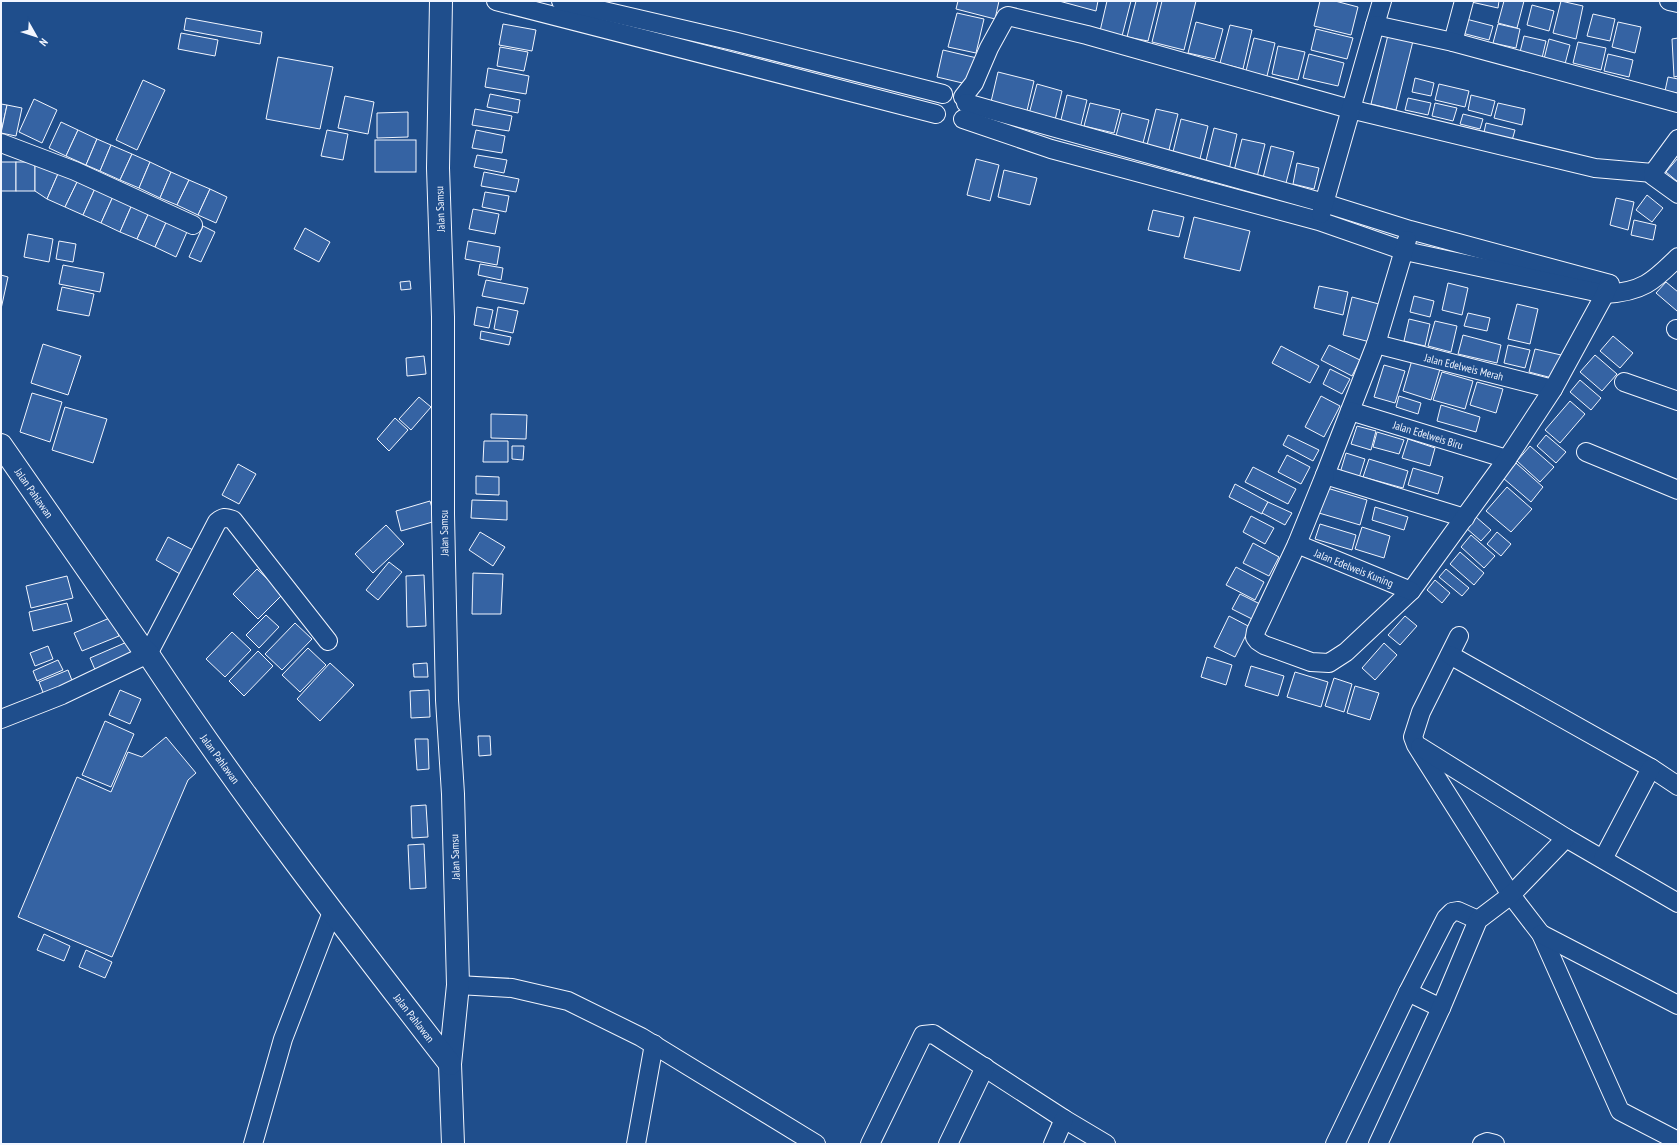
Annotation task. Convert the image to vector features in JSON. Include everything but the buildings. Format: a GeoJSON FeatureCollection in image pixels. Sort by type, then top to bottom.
{"type":"FeatureCollection","features":[{"type":"Feature","properties":{"kind":"street","name":"Jalan Samsu"},"geometry":{"type":"LineString","coordinates":[[441,1],[438,168],[443,317],[443,514],[447,700],[453,794],[458,985],[450,1064],[453,1144]]}},
{"type":"Feature","properties":{"kind":"street"},"geometry":{"type":"LineString","coordinates":[[496,1],[936,114]]}},
{"type":"Feature","properties":{"kind":"street"},"geometry":{"type":"LineString","coordinates":[[561,1],[733,41],[943,94],[950,92],[957,94],[964,106],[1051,150],[1319,220],[1405,251],[1625,293],[1640,288],[1654,280],[1678,257]]}},
{"type":"Feature","properties":{"kind":"street"},"geometry":{"type":"LineString","coordinates":[[1319,220],[1382,1]]}},
{"type":"Feature","properties":{"kind":"street"},"geometry":{"type":"LineString","coordinates":[[1453,42],[1464,1]]}},
{"type":"Feature","properties":{"kind":"street"},"geometry":{"type":"LineString","coordinates":[[1669,1],[1678,3]]}},
{"type":"Feature","properties":{"kind":"street"},"geometry":{"type":"LineString","coordinates":[[943,94],[936,103],[936,114],[940,121],[946,125],[954,125],[964,106],[989,48],[1006,17],[1008,16],[1087,35],[1350,109],[1596,168],[1653,173]]}},
{"type":"Feature","properties":{"kind":"street"},"geometry":{"type":"LineString","coordinates":[[1375,25],[1453,42],[1678,103]]}},
{"type":"Feature","properties":{"kind":"street"},"geometry":{"type":"LineString","coordinates":[[729,60],[733,41]]}},
{"type":"Feature","properties":{"kind":"street"},"geometry":{"type":"LineString","coordinates":[[964,106],[1324,203],[1607,289]]}},
{"type":"Feature","properties":{"kind":"street"},"geometry":{"type":"LineString","coordinates":[[1653,173],[1678,140]]}},
{"type":"Feature","properties":{"kind":"street"},"geometry":{"type":"LineString","coordinates":[[1,143],[75,171],[193,225]]}},
{"type":"Feature","properties":{"kind":"street"},"geometry":{"type":"LineString","coordinates":[[1653,173],[1655,177],[1678,194]]}},
{"type":"Feature","properties":{"kind":"street"},"geometry":{"type":"LineString","coordinates":[[1410,230],[1405,251],[1376,344],[1297,544],[1256,631],[1255,637],[1264,645],[1311,662],[1329,664],[1346,652],[1411,591],[1507,459],[1553,389],[1607,289]]}},
{"type":"Feature","properties":{"kind":"street","name":"Jalan Edelweis Merah"},"geometry":{"type":"LineString","coordinates":[[1376,344],[1553,389]]}},
{"type":"Feature","properties":{"kind":"street"},"geometry":{"type":"LineString","coordinates":[[1624,382],[1678,401]]}},
{"type":"Feature","properties":{"kind":"street","name":"Jalan Edelweis Biru"},"geometry":{"type":"LineString","coordinates":[[1350,411],[1507,459]]}},
{"type":"Feature","properties":{"kind":"street","name":"Jalan Pahlawan"},"geometry":{"type":"LineString","coordinates":[[1,445],[142,648],[148,654],[192,720],[332,912],[450,1064]]}},
{"type":"Feature","properties":{"kind":"street"},"geometry":{"type":"LineString","coordinates":[[1586,452],[1678,490]]}},
{"type":"Feature","properties":{"kind":"street"},"geometry":{"type":"LineString","coordinates":[[1325,475],[1465,518]]}},
{"type":"Feature","properties":{"kind":"street"},"geometry":{"type":"LineString","coordinates":[[1,719],[62,695],[148,654],[217,522],[222,518],[227,517],[233,520],[328,642]]}},
{"type":"Feature","properties":{"kind":"street","name":"Jalan Edelweis Kuning"},"geometry":{"type":"LineString","coordinates":[[1297,544],[1411,591]]}},
{"type":"Feature","properties":{"kind":"street"},"geometry":{"type":"LineString","coordinates":[[1459,636],[1421,712],[1413,737],[1416,745],[1511,895],[1540,934],[1620,1111],[1678,1141]]}},
{"type":"Feature","properties":{"kind":"street"},"geometry":{"type":"LineString","coordinates":[[1450,654],[1651,768],[1678,786]]}},
{"type":"Feature","properties":{"kind":"street"},"geometry":{"type":"LineString","coordinates":[[1416,745],[1566,838],[1678,903]]}},
{"type":"Feature","properties":{"kind":"street"},"geometry":{"type":"LineString","coordinates":[[1603,859],[1651,768]]}},
{"type":"Feature","properties":{"kind":"street"},"geometry":{"type":"LineString","coordinates":[[1378,1144],[1441,1008],[1478,920],[1511,895],[1566,838]]}},
{"type":"Feature","properties":{"kind":"street"},"geometry":{"type":"LineString","coordinates":[[253,1144],[283,1039],[332,912]]}},
{"type":"Feature","properties":{"kind":"street"},"geometry":{"type":"LineString","coordinates":[[1335,1144],[1408,992],[1446,918],[1452,912],[1458,912],[1478,920]]}},
{"type":"Feature","properties":{"kind":"street"},"geometry":{"type":"LineString","coordinates":[[1540,934],[1678,1005]]}},
{"type":"Feature","properties":{"kind":"street"},"geometry":{"type":"LineString","coordinates":[[458,985],[512,988],[568,1001],[654,1044],[816,1144]]}},
{"type":"Feature","properties":{"kind":"street"},"geometry":{"type":"LineString","coordinates":[[1408,992],[1441,1008]]}},
{"type":"Feature","properties":{"kind":"street"},"geometry":{"type":"LineString","coordinates":[[870,1144],[923,1035],[933,1034],[1064,1119],[1106,1144]]}},
{"type":"Feature","properties":{"kind":"street"},"geometry":{"type":"LineString","coordinates":[[636,1144],[654,1044]]}},
{"type":"Feature","properties":{"kind":"street"},"geometry":{"type":"LineString","coordinates":[[948,1144],[985,1067]]}},
{"type":"Feature","properties":{"kind":"street"},"geometry":{"type":"LineString","coordinates":[[1053,1144],[1064,1119]]}},
{"type":"Feature","properties":{"kind":"street"},"geometry":{"type":"LineString","coordinates":[[1482,1144],[1487,1142],[1495,1144]]}}]}
